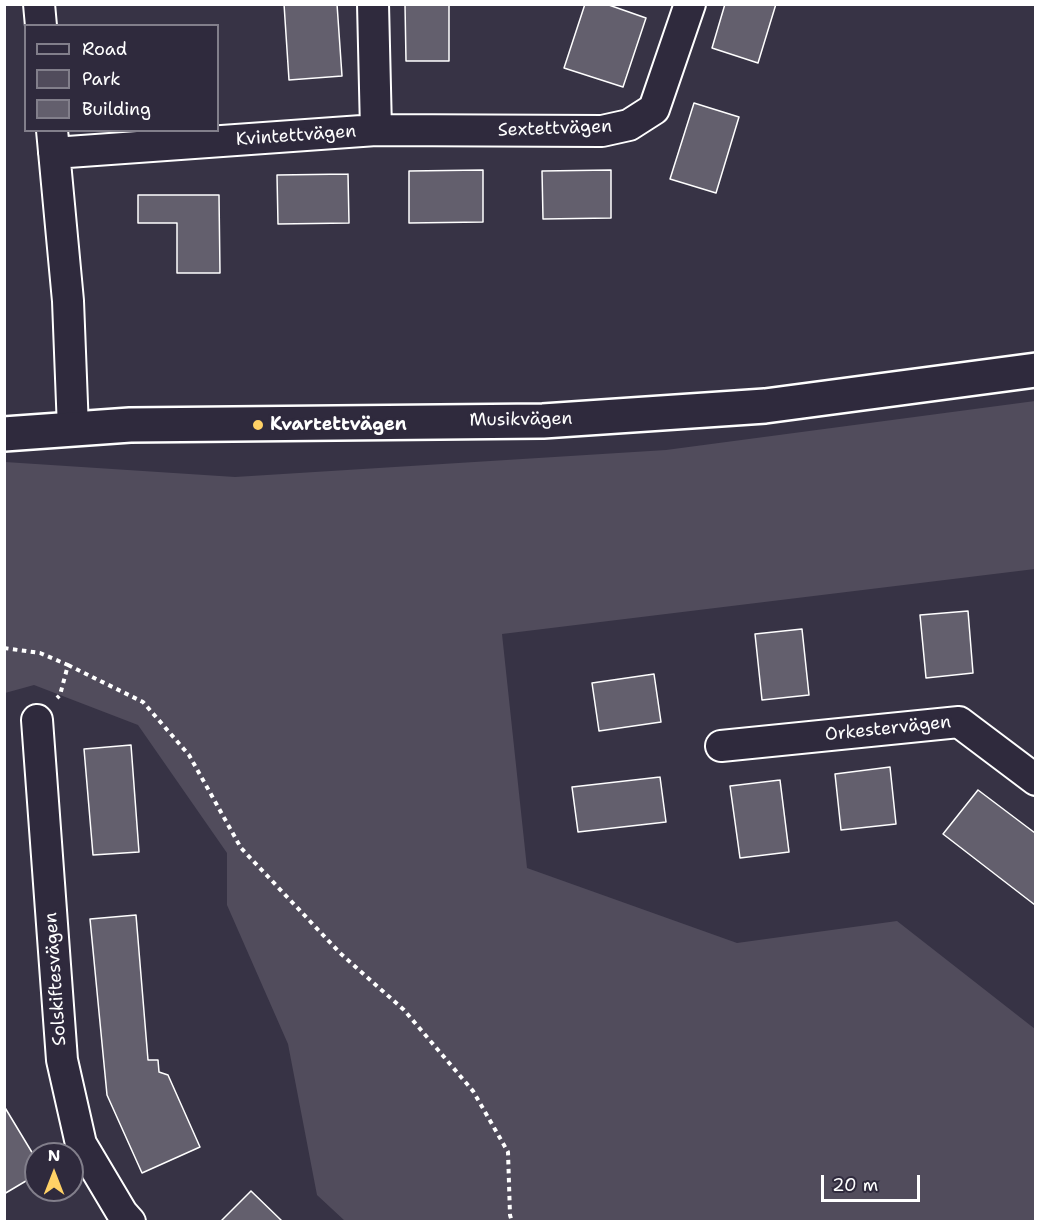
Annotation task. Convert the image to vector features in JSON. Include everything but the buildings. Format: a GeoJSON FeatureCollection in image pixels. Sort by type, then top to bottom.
{"type":"FeatureCollection","features":[{"type":"Feature","properties":{"kind":"street"},"geometry":{"type":"LineString","coordinates":[[39,4],[41,24]]}},
{"type":"Feature","properties":{"kind":"street","name":"Kvintettvägen"},"geometry":{"type":"LineString","coordinates":[[53,142],[376,130],[373,4]]}},
{"type":"Feature","properties":{"kind":"street","name":"Sextettvägen"},"geometry":{"type":"LineString","coordinates":[[376,130],[602,131],[629,125],[654,108],[690,4]]}},
{"type":"Feature","properties":{"kind":"street"},"geometry":{"type":"LineString","coordinates":[[53,142],[68,301],[73,429]]}},
{"type":"Feature","properties":{"kind":"street","name":"Musikvägen"},"geometry":{"type":"LineString","coordinates":[[4,434],[130,425],[554,420],[765,406],[1035,370]]}},
{"type":"Feature","properties":{"kind":"street","name":"Solskiftesvägen"},"geometry":{"type":"LineString","coordinates":[[37,720],[62,1060],[81,1144],[122,1213],[130,1221]]}},
{"type":"Feature","properties":{"kind":"street","name":"Orkestervägen"},"geometry":{"type":"LineString","coordinates":[[721,746],[959,722],[1035,780]]}},
{"type":"Feature","properties":{"kind":"path"},"geometry":{"type":"LineString","coordinates":[[4,648],[40,653],[143,702],[189,755],[242,848],[340,953],[404,1010],[473,1091],[508,1152],[512,1221]]}},
{"type":"Feature","properties":{"kind":"path"},"geometry":{"type":"LineString","coordinates":[[37,720],[60,695],[68,665]]}},
{"type":"Feature","properties":{"kind":"green space"},"geometry":{"type":"Polygon","coordinates":[[[1035,401],[1035,569],[502,634],[527,868],[737,943],[897,921],[1035,1029],[1035,1221],[345,1221],[317,1195],[288,1044],[227,905],[227,853],[138,725],[34,685],[5,693],[5,462],[235,477],[666,450],[1035,401]]]}},
{"type":"Feature","properties":{"kind":"place","name":"Kvartettvägen"},"geometry":{"type":"Point","coordinates":[258,425]}}]}
